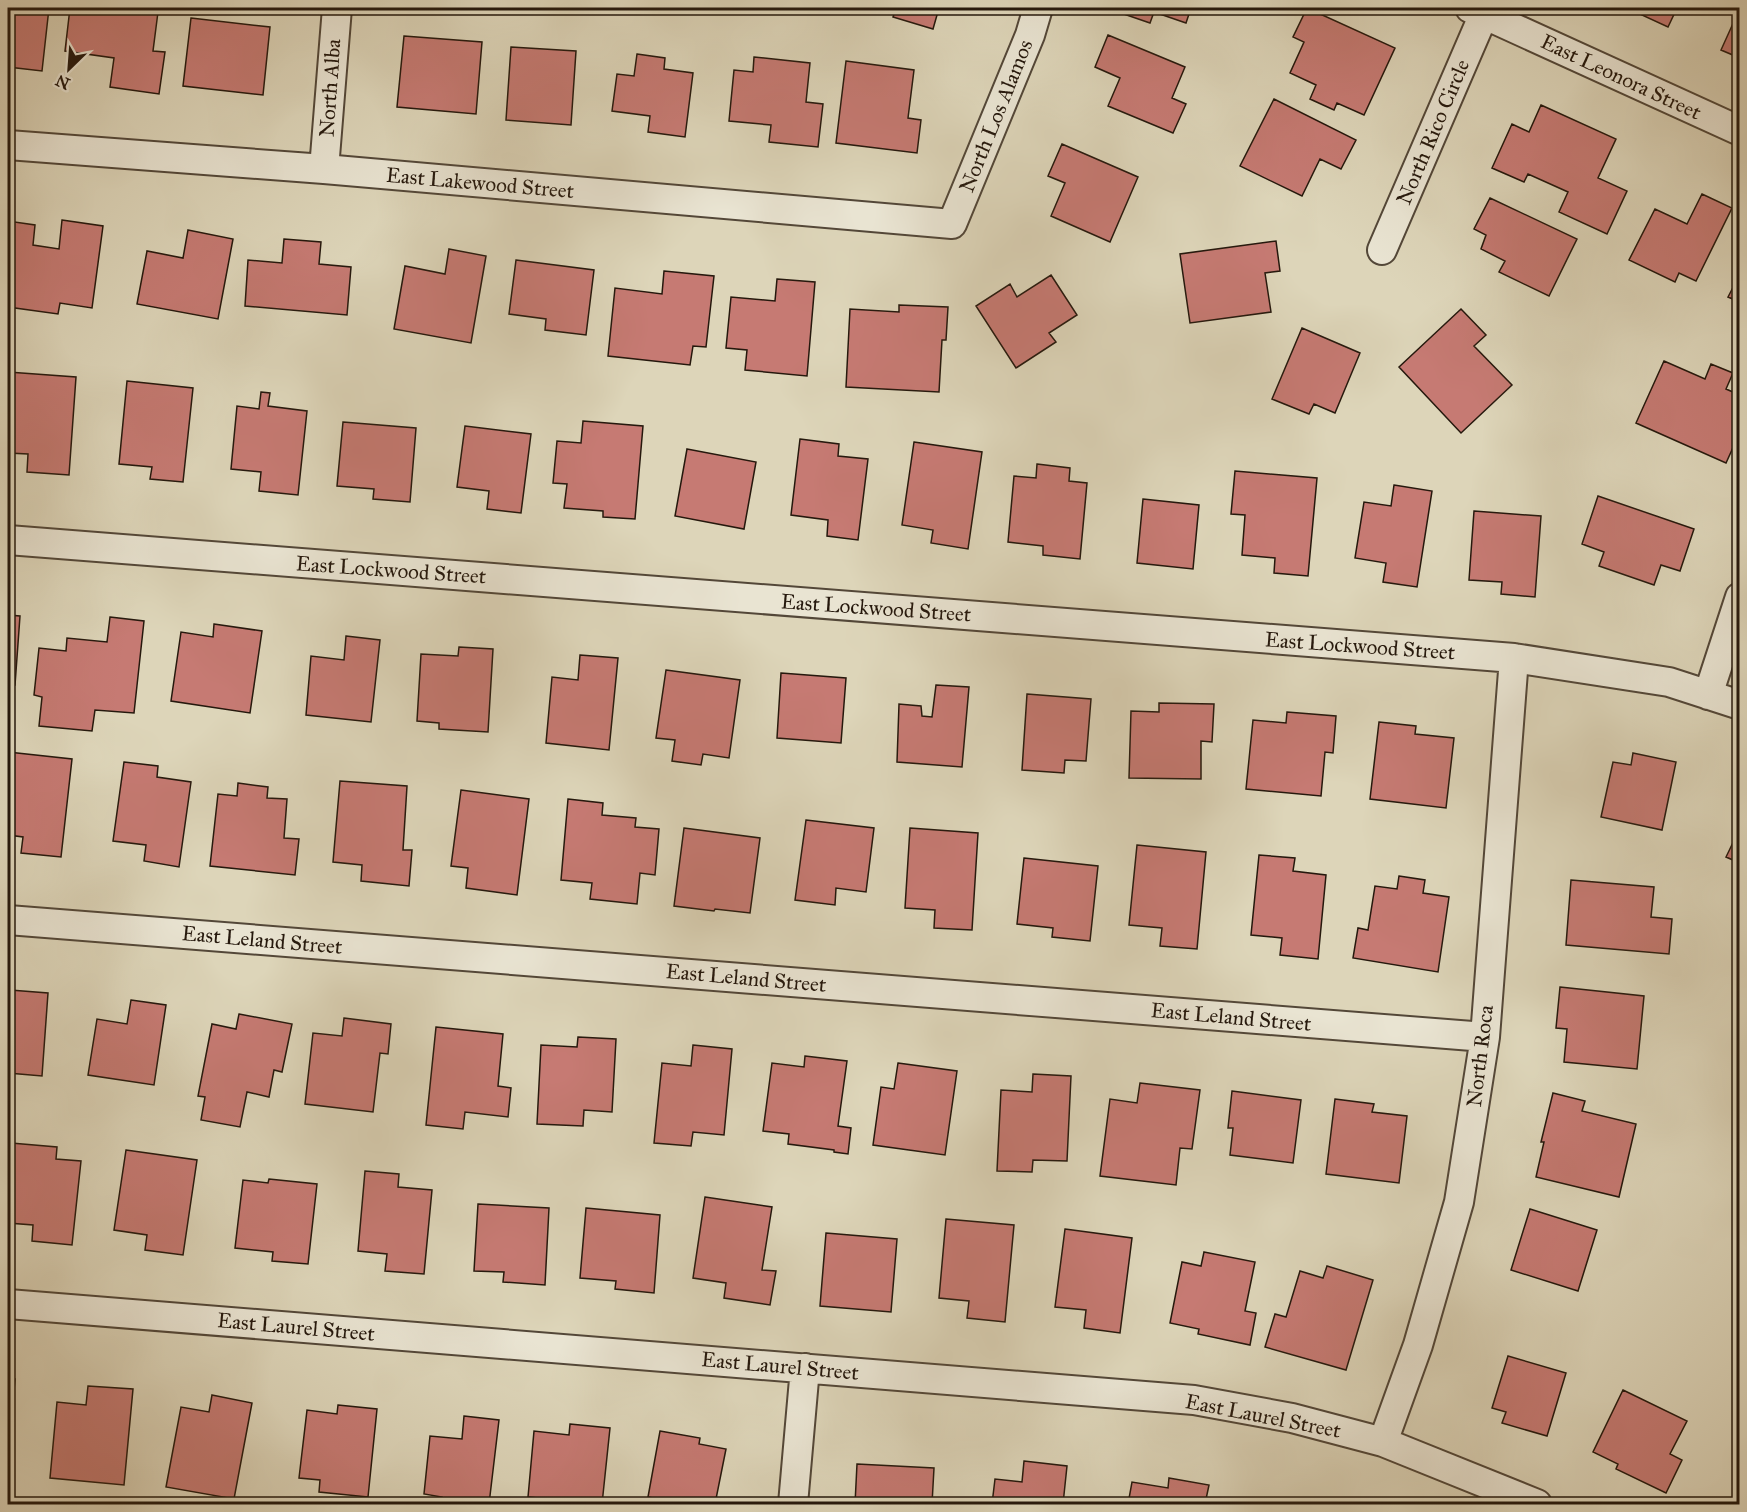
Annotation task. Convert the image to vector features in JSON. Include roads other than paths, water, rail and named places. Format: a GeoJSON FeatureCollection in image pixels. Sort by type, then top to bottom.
{"type":"FeatureCollection","features":[{"type":"Feature","properties":{"kind":"street","name":"North Alba"},"geometry":{"type":"LineString","coordinates":[[324,169],[337,8]]}},
{"type":"Feature","properties":{"kind":"street","name":"North Los Alamos"},"geometry":{"type":"LineString","coordinates":[[951,224],[1030,35],[1038,8]]}},
{"type":"Feature","properties":{"kind":"street","name":"East Leonora Street"},"geometry":{"type":"LineString","coordinates":[[1477,11],[1740,132]]}},
{"type":"Feature","properties":{"kind":"street","name":"North Rico Circle"},"geometry":{"type":"LineString","coordinates":[[1382,250],[1477,11]]}},
{"type":"Feature","properties":{"kind":"street","name":"East Lakewood Street"},"geometry":{"type":"LineString","coordinates":[[8,145],[324,169],[951,224]]}},
{"type":"Feature","properties":{"kind":"street","name":"East Lockwood Street"},"geometry":{"type":"LineString","coordinates":[[8,540],[1514,658],[1669,682],[1740,705]]}},
{"type":"Feature","properties":{"kind":"street"},"geometry":{"type":"LineString","coordinates":[[1708,695],[1740,597]]}},
{"type":"Feature","properties":{"kind":"street","name":"North Roca"},"geometry":{"type":"LineString","coordinates":[[1383,1442],[1418,1345],[1459,1202],[1485,1037],[1514,658]]}},
{"type":"Feature","properties":{"kind":"street","name":"East Leland Street"},"geometry":{"type":"LineString","coordinates":[[8,920],[1485,1037]]}},
{"type":"Feature","properties":{"kind":"street","name":"East Laurel Street"},"geometry":{"type":"LineString","coordinates":[[8,1304],[1194,1400],[1292,1418],[1383,1442],[1537,1504]]}},
{"type":"Feature","properties":{"kind":"street"},"geometry":{"type":"LineString","coordinates":[[793,1504],[805,1368]]}}]}
